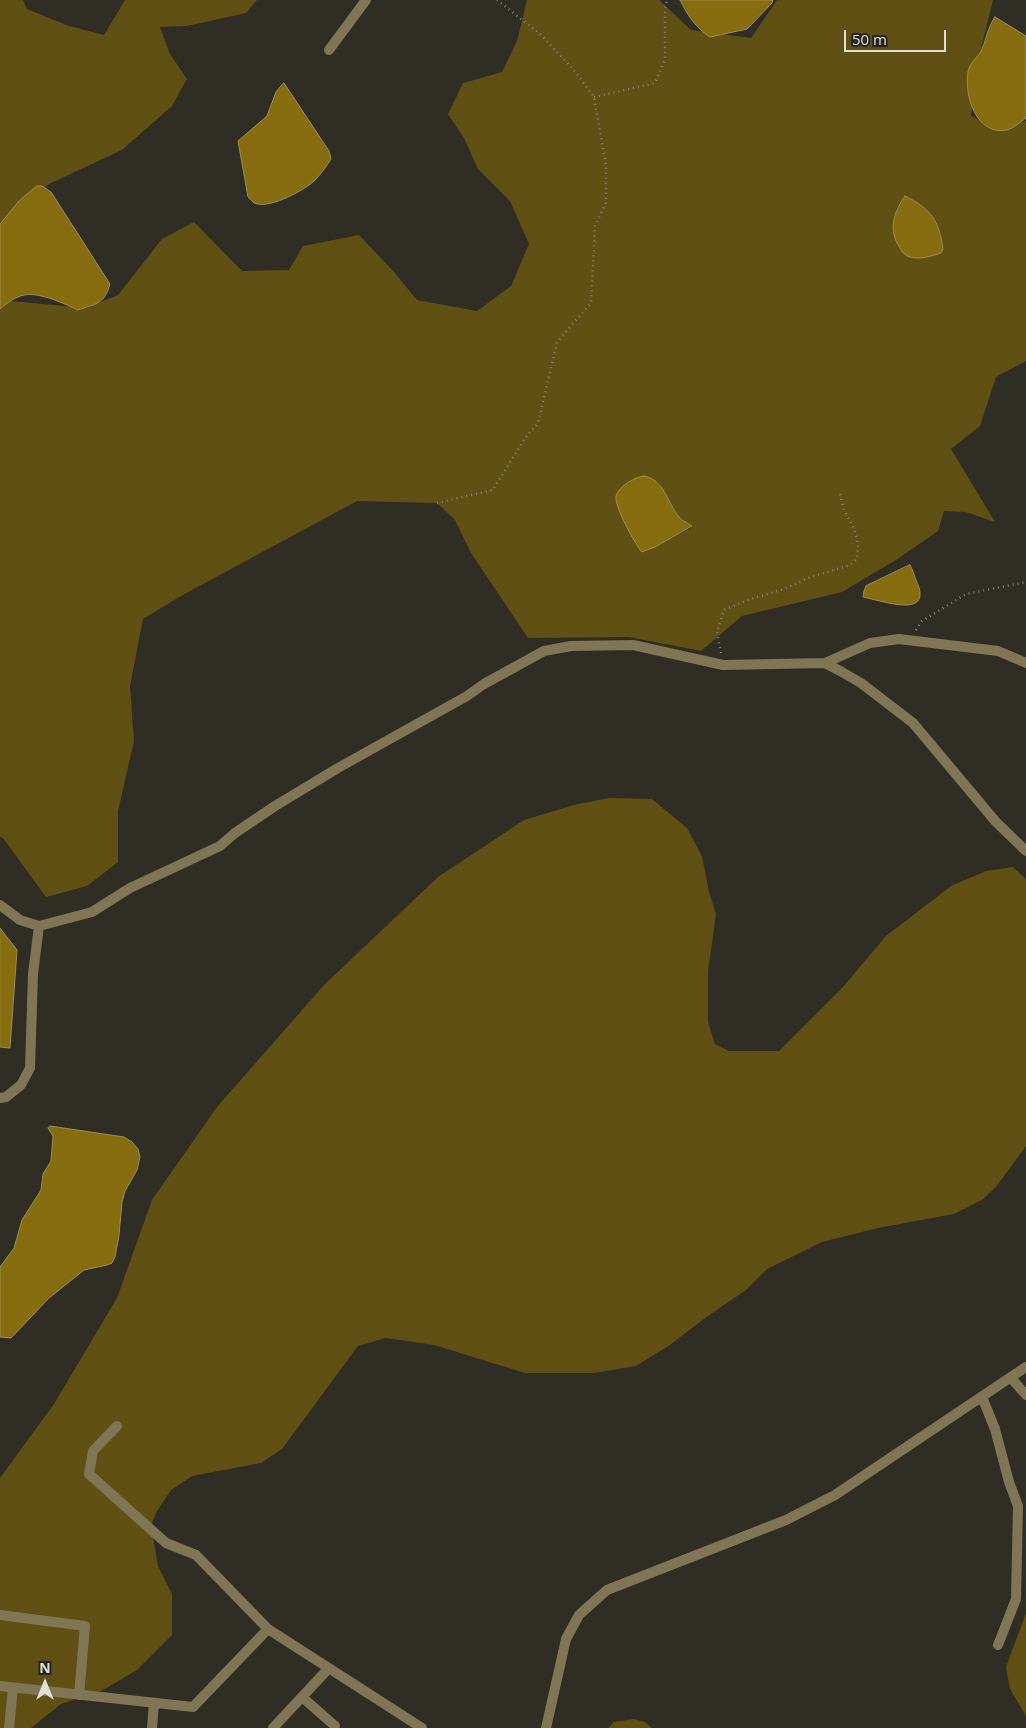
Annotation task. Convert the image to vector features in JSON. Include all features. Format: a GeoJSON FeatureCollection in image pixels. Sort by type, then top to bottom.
{"type":"FeatureCollection","features":[{"type":"Feature","properties":{"kind":"street"},"geometry":{"type":"LineString","coordinates":[[329,50],[366,0]]}},
{"type":"Feature","properties":{"kind":"street"},"geometry":{"type":"LineString","coordinates":[[0,905],[20,920],[39,926],[92,912],[130,888],[220,846],[235,833],[275,806],[338,768],[544,651],[571,646],[633,645],[724,665],[825,663],[870,643],[899,639],[998,651],[1026,663]]}},
{"type":"Feature","properties":{"kind":"street"},"geometry":{"type":"LineString","coordinates":[[825,663],[861,683],[913,723],[996,822],[1026,851]]}},
{"type":"Feature","properties":{"kind":"street"},"geometry":{"type":"LineString","coordinates":[[0,1098],[6,1097],[21,1085],[30,1068],[33,974],[39,926]]}},
{"type":"Feature","properties":{"kind":"street"},"geometry":{"type":"LineString","coordinates":[[546,1728],[566,1639],[579,1615],[607,1590],[786,1520],[835,1495],[1026,1368]]}},
{"type":"Feature","properties":{"kind":"street"},"geometry":{"type":"LineString","coordinates":[[1011,1378],[1026,1395]]}},
{"type":"Feature","properties":{"kind":"street"},"geometry":{"type":"LineString","coordinates":[[982,1397],[996,1429],[1018,1506],[1016,1599],[998,1645]]}},
{"type":"Feature","properties":{"kind":"street"},"geometry":{"type":"LineString","coordinates":[[117,1426],[93,1451],[89,1474],[166,1543],[196,1555],[268,1628],[422,1728]]}},
{"type":"Feature","properties":{"kind":"street"},"geometry":{"type":"LineString","coordinates":[[0,1616],[85,1626],[79,1695]]}},
{"type":"Feature","properties":{"kind":"street"},"geometry":{"type":"LineString","coordinates":[[0,1686],[192,1708],[268,1628]]}},
{"type":"Feature","properties":{"kind":"street"},"geometry":{"type":"LineString","coordinates":[[273,1728],[329,1668]]}},
{"type":"Feature","properties":{"kind":"street"},"geometry":{"type":"LineString","coordinates":[[9,1728],[14,1688]]}},
{"type":"Feature","properties":{"kind":"street"},"geometry":{"type":"LineString","coordinates":[[302,1697],[335,1726]]}},
{"type":"Feature","properties":{"kind":"street"},"geometry":{"type":"LineString","coordinates":[[152,1728],[154,1703]]}},
{"type":"Feature","properties":{"kind":"path"},"geometry":{"type":"LineString","coordinates":[[437,503],[493,490],[525,438],[538,423],[557,342],[591,304],[595,226],[606,202],[606,165],[594,97],[572,69],[540,34],[497,0]]}},
{"type":"Feature","properties":{"kind":"path"},"geometry":{"type":"LineString","coordinates":[[594,97],[654,83],[665,60],[665,9],[667,0]]}},
{"type":"Feature","properties":{"kind":"path"},"geometry":{"type":"LineString","coordinates":[[724,665],[717,632],[724,610],[748,600],[784,589],[808,578],[850,565],[857,559],[857,538],[844,510],[840,494]]}},
{"type":"Feature","properties":{"kind":"path"},"geometry":{"type":"LineString","coordinates":[[910,640],[922,621],[966,594],[1026,582]]}},
{"type":"Feature","properties":{"kind":"shaded area"},"geometry":{"type":"Polygon","coordinates":[[[0,0],[23,0],[27,9],[69,26],[104,35],[125,0],[257,0],[246,13],[187,26],[160,27],[170,54],[187,79],[172,106],[122,150],[49,184],[0,223],[0,0]]]}},
{"type":"Feature","properties":{"kind":"shaded area"},"geometry":{"type":"Polygon","coordinates":[[[527,0],[659,0],[691,30],[751,38],[777,0],[993,0],[977,65],[971,116],[995,127],[1026,121],[1026,361],[996,377],[980,426],[951,449],[995,522],[966,512],[944,511],[938,531],[896,560],[842,592],[742,616],[701,651],[629,637],[528,638],[471,553],[455,520],[437,503],[357,501],[181,596],[143,619],[130,686],[134,741],[118,811],[118,862],[87,886],[46,897],[3,838],[0,837],[0,307],[11,301],[86,308],[118,295],[162,239],[194,222],[242,271],[289,270],[303,246],[359,235],[417,300],[477,311],[511,286],[529,244],[510,201],[478,169],[464,138],[448,114],[463,83],[502,72],[517,41],[527,0]],[[905,196],[896,209],[902,251],[911,258],[941,253],[943,249],[936,222],[927,212],[905,196]],[[640,477],[626,485],[645,552],[691,528],[690,525],[678,517],[658,483],[640,477]]]}},
{"type":"Feature","properties":{"kind":"shaded area"},"geometry":{"type":"Polygon","coordinates":[[[680,0],[773,0],[747,29],[710,37],[692,21],[680,0]]]}},
{"type":"Feature","properties":{"kind":"shaded area"},"geometry":{"type":"Polygon","coordinates":[[[995,17],[1026,36],[1026,118],[1007,130],[996,130],[987,127],[974,112],[968,92],[969,69],[980,53],[995,17]]]}},
{"type":"Feature","properties":{"kind":"shaded area"},"geometry":{"type":"Polygon","coordinates":[[[284,83],[329,151],[331,159],[317,178],[303,189],[279,201],[257,204],[248,197],[238,141],[267,116],[276,92],[284,83]]]}},
{"type":"Feature","properties":{"kind":"shaded area"},"geometry":{"type":"Polygon","coordinates":[[[37,186],[42,186],[51,192],[110,284],[105,296],[99,302],[78,310],[52,299],[37,295],[24,295],[8,302],[0,309],[0,224],[19,201],[37,186]]]}},
{"type":"Feature","properties":{"kind":"shaded area"},"geometry":{"type":"Polygon","coordinates":[[[905,196],[927,211],[936,223],[943,249],[941,253],[914,258],[906,256],[901,250],[893,227],[895,214],[905,196]]]}},
{"type":"Feature","properties":{"kind":"shaded area"},"geometry":{"type":"Polygon","coordinates":[[[644,476],[657,482],[679,517],[692,526],[655,547],[642,552],[618,508],[616,496],[620,489],[628,483],[644,476]]]}},
{"type":"Feature","properties":{"kind":"shaded area"},"geometry":{"type":"Polygon","coordinates":[[[910,565],[920,592],[919,600],[913,604],[904,605],[863,597],[866,586],[910,565]]]}},
{"type":"Feature","properties":{"kind":"shaded area"},"geometry":{"type":"Polygon","coordinates":[[[609,798],[652,799],[687,828],[702,856],[709,892],[716,914],[708,972],[708,1022],[715,1044],[729,1051],[779,1051],[843,987],[886,936],[951,886],[986,871],[1013,867],[1026,879],[1026,1146],[996,1187],[982,1200],[954,1214],[878,1228],[822,1242],[767,1269],[746,1290],[670,1345],[636,1366],[594,1373],[525,1373],[434,1345],[386,1338],[358,1346],[282,1449],[261,1463],[192,1476],[171,1490],[157,1511],[151,1525],[158,1566],[172,1594],[172,1635],[137,1670],[103,1690],[61,1704],[31,1728],[0,1728],[0,1478],[54,1404],[117,1298],[152,1200],[217,1107],[324,985],[438,877],[524,820],[574,805],[609,798]]]}},
{"type":"Feature","properties":{"kind":"shaded area"},"geometry":{"type":"Polygon","coordinates":[[[0,928],[17,950],[10,1048],[0,1047],[0,928]]]}},
{"type":"Feature","properties":{"kind":"shaded area"},"geometry":{"type":"Polygon","coordinates":[[[50,1126],[124,1137],[138,1149],[140,1157],[137,1170],[125,1191],[122,1202],[119,1235],[112,1263],[84,1270],[49,1298],[11,1338],[0,1337],[0,1267],[14,1248],[22,1220],[41,1190],[43,1174],[51,1161],[53,1136],[48,1128],[50,1126]]]}},
{"type":"Feature","properties":{"kind":"shaded area"},"geometry":{"type":"Polygon","coordinates":[[[1026,1613],[1026,1716],[1010,1689],[1006,1667],[1026,1613]]]}},
{"type":"Feature","properties":{"kind":"shaded area"},"geometry":{"type":"Polygon","coordinates":[[[634,1719],[645,1722],[652,1728],[608,1728],[614,1722],[634,1719]]]}}]}
